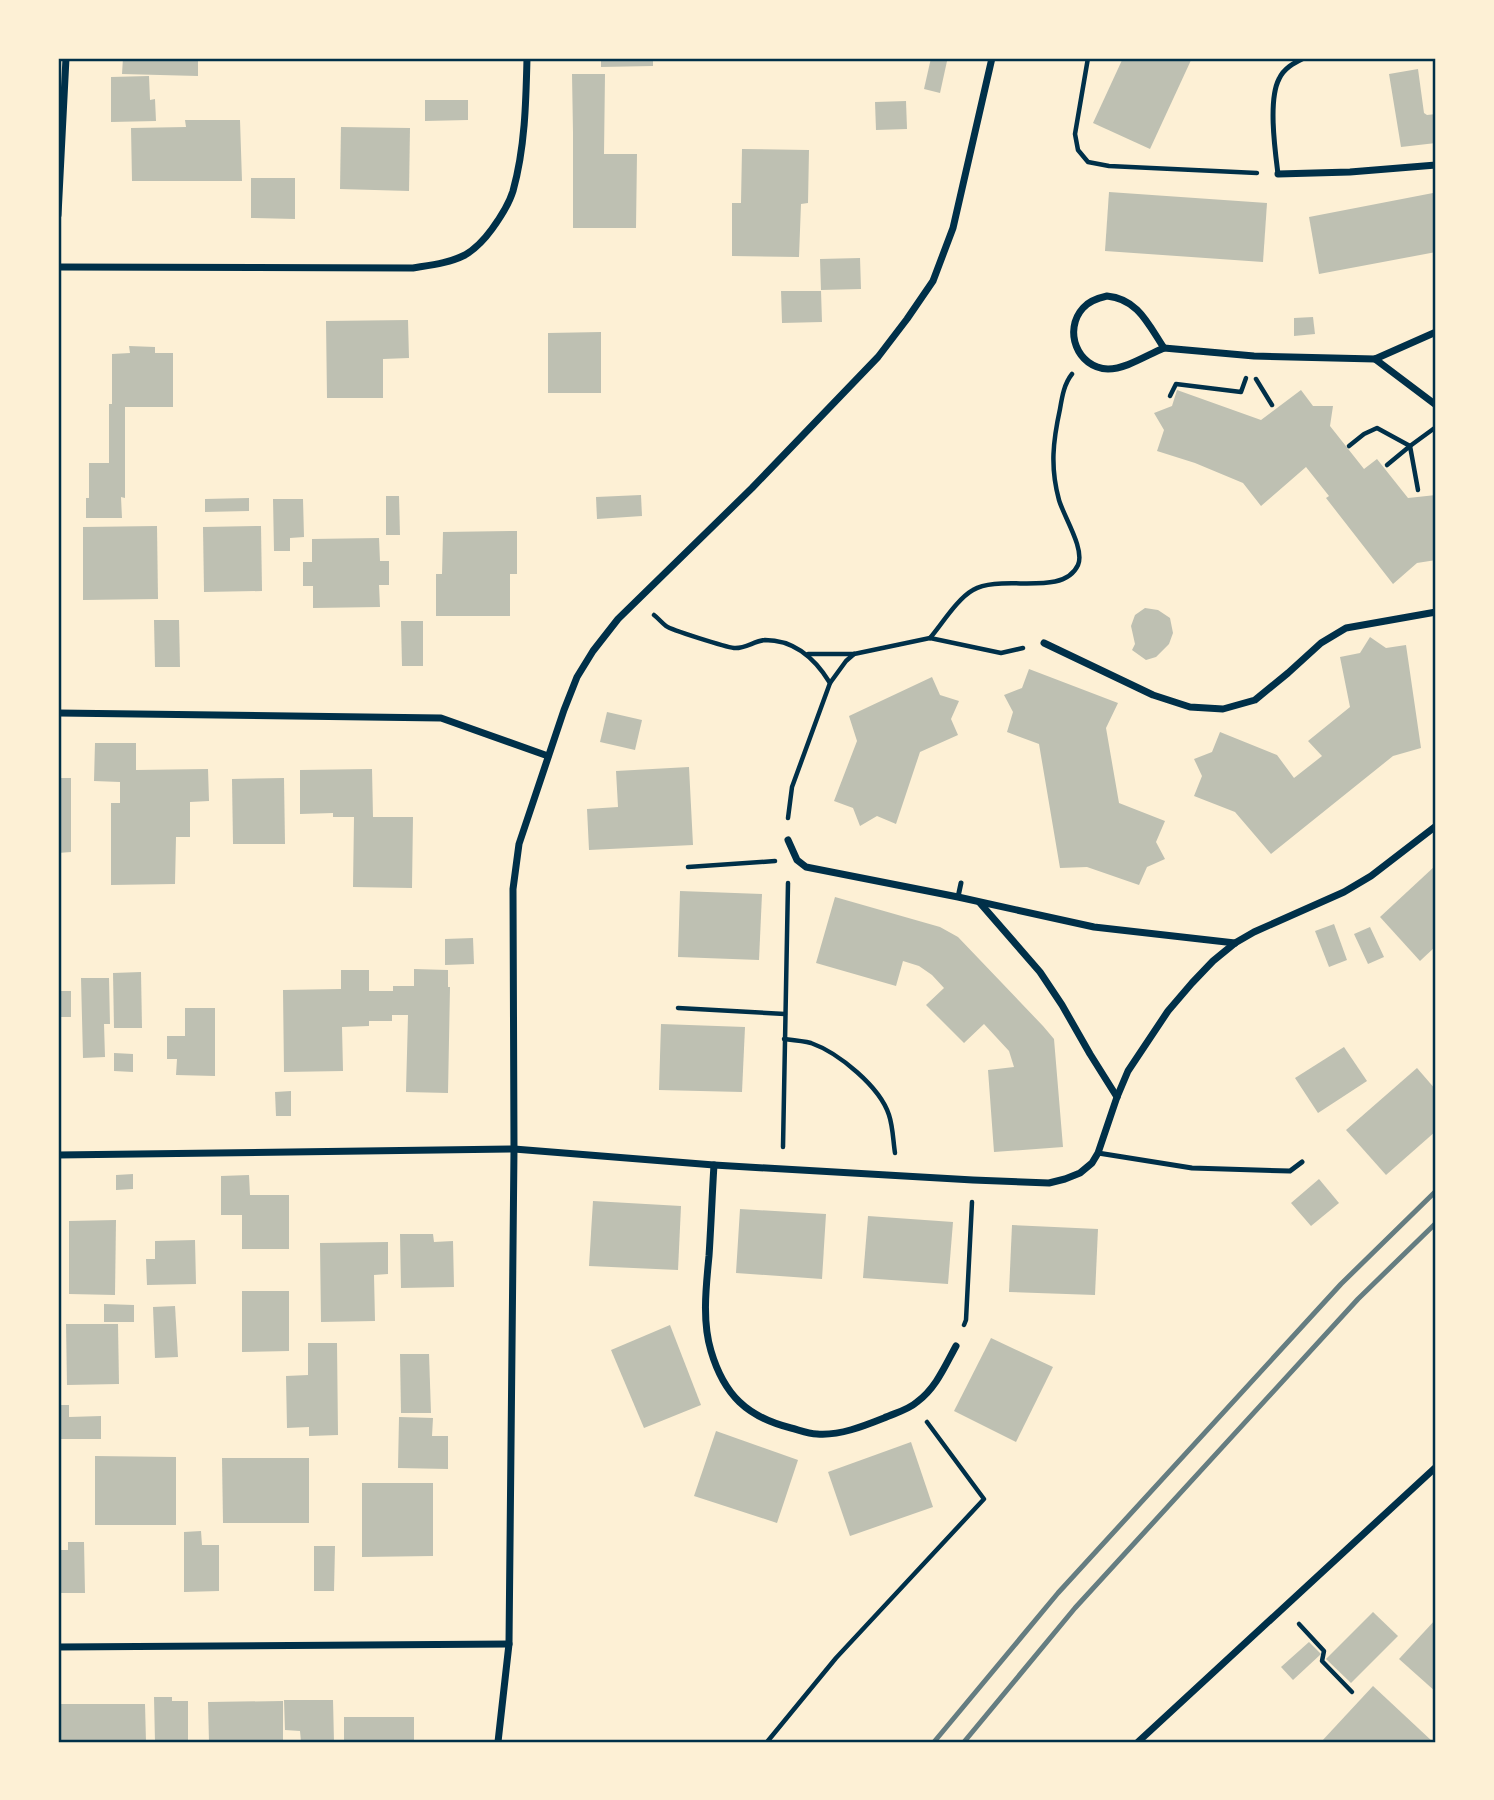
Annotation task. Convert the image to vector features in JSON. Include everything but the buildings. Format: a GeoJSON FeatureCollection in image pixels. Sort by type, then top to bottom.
{"type":"FeatureCollection","features":[{"type":"Feature","properties":{"kind":"street"},"geometry":{"type":"LineString","coordinates":[[58,215],[66,58]]}},
{"type":"Feature","properties":{"kind":"street"},"geometry":{"type":"LineString","coordinates":[[58,267],[413,268],[449,261],[466,254],[481,244],[512,194],[521,151],[527,58]]}},
{"type":"Feature","properties":{"kind":"street"},"geometry":{"type":"LineString","coordinates":[[498,1742],[509,1644],[514,1149],[513,889],[519,844],[564,710],[577,677],[593,651],[618,619],[752,488],[878,357],[933,281],[953,228],[992,58]]}},
{"type":"Feature","properties":{"kind":"street"},"geometry":{"type":"LineString","coordinates":[[1278,174],[1436,165]]}},
{"type":"Feature","properties":{"kind":"street"},"geometry":{"type":"LineString","coordinates":[[1164,348],[1140,312],[1120,297],[1095,299],[1084,306],[1073,327],[1073,339],[1084,359],[1104,369],[1116,368],[1164,348],[1254,356],[1375,359],[1436,332]]}},
{"type":"Feature","properties":{"kind":"street"},"geometry":{"type":"LineString","coordinates":[[1375,359],[1436,405]]}},
{"type":"Feature","properties":{"kind":"street"},"geometry":{"type":"LineString","coordinates":[[1044,643],[1153,695],[1190,707],[1223,709],[1255,700],[1321,643],[1346,628],[1436,612]]}},
{"type":"Feature","properties":{"kind":"street"},"geometry":{"type":"LineString","coordinates":[[58,713],[441,718],[548,756]]}},
{"type":"Feature","properties":{"kind":"street"},"geometry":{"type":"LineString","coordinates":[[58,1155],[514,1149],[713,1165],[973,1180],[1049,1183],[1065,1180],[1092,1163],[1128,1071],[1168,1012],[1213,961],[1235,943],[1274,922],[1344,892],[1371,876],[1436,826]]}},
{"type":"Feature","properties":{"kind":"street"},"geometry":{"type":"LineString","coordinates":[[788,840],[793,860],[806,867],[1094,927],[1235,943]]}},
{"type":"Feature","properties":{"kind":"street"},"geometry":{"type":"LineString","coordinates":[[979,902],[1040,972],[1117,1097]]}},
{"type":"Feature","properties":{"kind":"street"},"geometry":{"type":"LineString","coordinates":[[713,1165],[705,1304],[706,1330],[720,1376],[742,1406],[786,1427],[817,1434],[844,1432],[915,1405],[937,1380],[957,1346]]}},
{"type":"Feature","properties":{"kind":"street"},"geometry":{"type":"LineString","coordinates":[[1138,1742],[1436,1467]]}},
{"type":"Feature","properties":{"kind":"street"},"geometry":{"type":"LineString","coordinates":[[58,1647],[509,1644]]}},
{"type":"Feature","properties":{"kind":"lane"},"geometry":{"type":"LineString","coordinates":[[1278,174],[1273,92],[1279,76],[1291,64],[1304,58]]}},
{"type":"Feature","properties":{"kind":"lane"},"geometry":{"type":"LineString","coordinates":[[958,897],[961,883]]}},
{"type":"Feature","properties":{"kind":"lane"},"geometry":{"type":"LineString","coordinates":[[1098,1153],[1192,1168],[1290,1171],[1302,1162]]}},
{"type":"Feature","properties":{"kind":"path"},"geometry":{"type":"LineString","coordinates":[[1088,58],[1075,134],[1078,150],[1088,162],[1109,166],[1278,174]]}},
{"type":"Feature","properties":{"kind":"path"},"geometry":{"type":"LineString","coordinates":[[930,638],[963,597],[974,589],[1002,582],[1046,584],[1069,577],[1077,569],[1080,560],[1078,547],[1059,498],[1053,467],[1053,444],[1066,382],[1084,359]]}},
{"type":"Feature","properties":{"kind":"path"},"geometry":{"type":"LineString","coordinates":[[1170,396],[1176,384],[1241,392],[1250,370],[1272,405]]}},
{"type":"Feature","properties":{"kind":"path"},"geometry":{"type":"LineString","coordinates":[[1387,465],[1436,427]]}},
{"type":"Feature","properties":{"kind":"path"},"geometry":{"type":"LineString","coordinates":[[1349,446],[1377,428],[1410,446]]}},
{"type":"Feature","properties":{"kind":"path"},"geometry":{"type":"LineString","coordinates":[[1410,446],[1418,490]]}},
{"type":"Feature","properties":{"kind":"path"},"geometry":{"type":"LineString","coordinates":[[639,599],[667,628],[733,648],[765,640],[786,644],[807,654],[831,683]]}},
{"type":"Feature","properties":{"kind":"path"},"geometry":{"type":"LineString","coordinates":[[807,654],[854,654],[930,638],[1001,653],[1044,643]]}},
{"type":"Feature","properties":{"kind":"path"},"geometry":{"type":"LineString","coordinates":[[788,840],[792,787],[831,683],[845,661],[854,654]]}},
{"type":"Feature","properties":{"kind":"path"},"geometry":{"type":"LineString","coordinates":[[688,867],[793,860],[784,1039],[782,1169]]}},
{"type":"Feature","properties":{"kind":"path"},"geometry":{"type":"LineString","coordinates":[[678,1009],[785,1014]]}},
{"type":"Feature","properties":{"kind":"path"},"geometry":{"type":"LineString","coordinates":[[784,1039],[812,1044],[828,1052],[868,1082],[889,1113],[895,1154]]}},
{"type":"Feature","properties":{"kind":"path"},"geometry":{"type":"LineString","coordinates":[[957,1346],[966,1320],[971,1204]]}},
{"type":"Feature","properties":{"kind":"path"},"geometry":{"type":"LineString","coordinates":[[766,1742],[836,1658],[984,1499],[915,1405]]}},
{"type":"Feature","properties":{"kind":"path"},"geometry":{"type":"LineString","coordinates":[[1283,1607],[1324,1651],[1322,1661],[1352,1692]]}},
{"type":"Feature","properties":{"kind":"railway"},"geometry":{"type":"LineString","coordinates":[[934,1742],[1058,1593],[1341,1284],[1436,1191]]}},
{"type":"Feature","properties":{"kind":"railway"},"geometry":{"type":"LineString","coordinates":[[964,1742],[1075,1608],[1358,1299],[1436,1223]]}}]}
